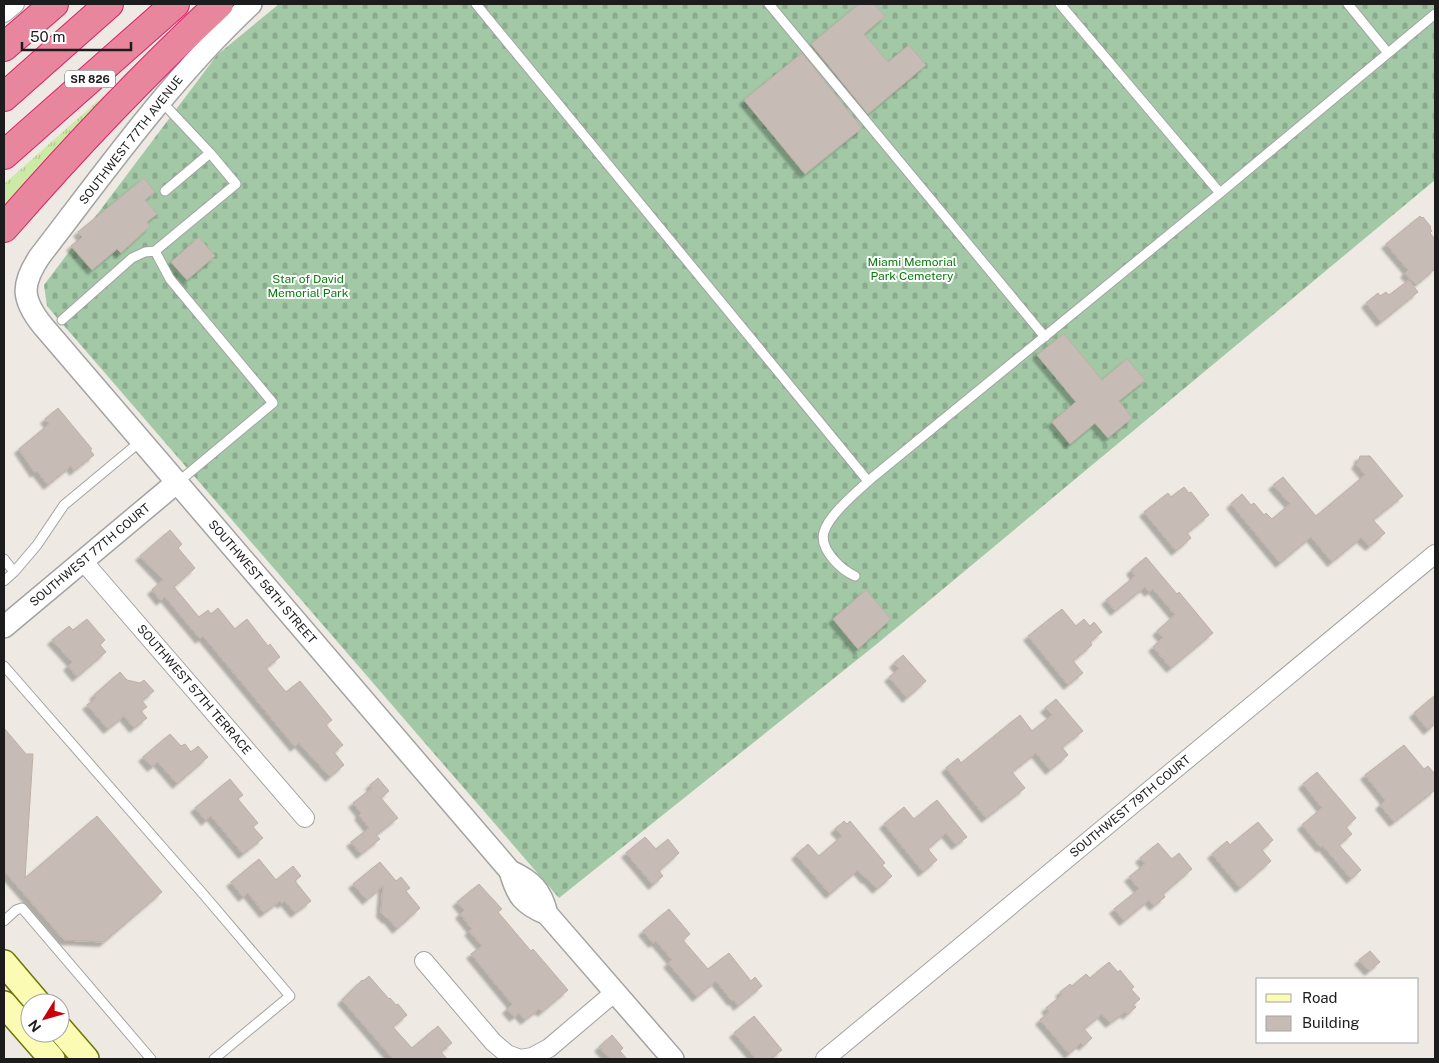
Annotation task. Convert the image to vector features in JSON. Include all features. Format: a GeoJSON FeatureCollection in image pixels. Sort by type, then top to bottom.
{"type":"FeatureCollection","features":[{"type":"Feature","properties":{"kind":"highway"},"geometry":{"type":"LineString","coordinates":[[4,48],[54,4]]}},
{"type":"Feature","properties":{"kind":"highway"},"geometry":{"type":"LineString","coordinates":[[4,97],[109,4]]}},
{"type":"Feature","properties":{"kind":"highway","name":"SR 826"},"geometry":{"type":"LineString","coordinates":[[4,154],[176,4]]}},
{"type":"Feature","properties":{"kind":"highway"},"geometry":{"type":"LineString","coordinates":[[4,228],[107,114],[219,4]]}},
{"type":"Feature","properties":{"kind":"main road"},"geometry":{"type":"LineString","coordinates":[[4,963],[30,993]]}},
{"type":"Feature","properties":{"kind":"main road"},"geometry":{"type":"LineString","coordinates":[[4,1004],[52,1059]]}},
{"type":"Feature","properties":{"kind":"main road"},"geometry":{"type":"LineString","coordinates":[[70,1041],[86,1059]]}},
{"type":"Feature","properties":{"kind":"street"},"geometry":{"type":"LineString","coordinates":[[4,13],[15,4]]}},
{"type":"Feature","properties":{"kind":"street","name":"SOUTHWEST 77TH AVENUE"},"geometry":{"type":"LineString","coordinates":[[25,286],[40,256],[160,100],[211,43],[251,4]]}},
{"type":"Feature","properties":{"kind":"street","name":"SOUTHWEST 58TH STREET"},"geometry":{"type":"LineString","coordinates":[[25,286],[28,303],[37,319],[510,871],[520,897],[532,907],[547,914],[673,1059]]}},
{"type":"Feature","properties":{"kind":"street","name":"SOUTHWEST 77TH COURT"},"geometry":{"type":"LineString","coordinates":[[4,627],[176,483]]}},
{"type":"Feature","properties":{"kind":"street","name":"SOUTHWEST 79TH COURT"},"geometry":{"type":"LineString","coordinates":[[825,1059],[1435,554]]}},
{"type":"Feature","properties":{"kind":"street","name":"SOUTHWEST 57TH TERRACE"},"geometry":{"type":"LineString","coordinates":[[83,561],[305,818]]}},
{"type":"Feature","properties":{"kind":"street"},"geometry":{"type":"LineString","coordinates":[[424,961],[493,1042],[507,1054],[520,1059],[532,1057],[549,1048],[615,992]]}},
{"type":"Feature","properties":{"kind":"lane"},"geometry":{"type":"LineString","coordinates":[[476,4],[868,481]]}},
{"type":"Feature","properties":{"kind":"lane"},"geometry":{"type":"LineString","coordinates":[[770,4],[1045,337]]}},
{"type":"Feature","properties":{"kind":"lane"},"geometry":{"type":"LineString","coordinates":[[1060,4],[1220,193]]}},
{"type":"Feature","properties":{"kind":"lane"},"geometry":{"type":"LineString","coordinates":[[1348,4],[1388,53]]}},
{"type":"Feature","properties":{"kind":"lane"},"geometry":{"type":"LineString","coordinates":[[855,576],[848,573],[830,556],[824,546],[824,532],[844,504],[868,481],[1435,14]]}},
{"type":"Feature","properties":{"kind":"lane"},"geometry":{"type":"LineString","coordinates":[[62,320],[132,258],[145,252],[155,252],[236,184],[210,153],[160,100]]}},
{"type":"Feature","properties":{"kind":"lane"},"geometry":{"type":"LineString","coordinates":[[165,191],[210,153]]}},
{"type":"Feature","properties":{"kind":"lane"},"geometry":{"type":"LineString","coordinates":[[155,252],[170,279],[273,403],[176,483]]}},
{"type":"Feature","properties":{"kind":"lane"},"geometry":{"type":"LineString","coordinates":[[4,581],[37,545],[64,505],[141,441]]}},
{"type":"Feature","properties":{"kind":"lane"},"geometry":{"type":"LineString","coordinates":[[4,559],[14,572]]}},
{"type":"Feature","properties":{"kind":"lane"},"geometry":{"type":"LineString","coordinates":[[4,666],[290,996],[214,1059]]}},
{"type":"Feature","properties":{"kind":"lane"},"geometry":{"type":"LineString","coordinates":[[4,920],[16,910],[22,908],[151,1059]]}},
{"type":"Feature","properties":{"kind":"green space"},"geometry":{"type":"Polygon","coordinates":[[[279,4],[1435,4],[1435,180],[878,643],[559,898],[47,306],[44,285],[217,55],[279,4]]]}},
{"type":"Feature","properties":{"kind":"green space"},"geometry":{"type":"Polygon","coordinates":[[[136,67],[4,219],[4,184],[136,67]]]}},
{"type":"Feature","properties":{"kind":"building"},"geometry":{"type":"Polygon","coordinates":[[[859,4],[874,4],[885,16],[864,34],[888,62],[909,45],[926,65],[868,114],[811,44],[859,4]]]}},
{"type":"Feature","properties":{"kind":"building"},"geometry":{"type":"Polygon","coordinates":[[[802,53],[862,128],[805,174],[744,100],[802,53]]]}},
{"type":"Feature","properties":{"kind":"building"},"geometry":{"type":"Polygon","coordinates":[[[144,178],[155,192],[145,200],[157,214],[147,222],[150,226],[121,253],[117,249],[92,270],[71,246],[82,237],[78,232],[144,178]]]}},
{"type":"Feature","properties":{"kind":"building"},"geometry":{"type":"Polygon","coordinates":[[[1420,216],[1431,227],[1432,231],[1430,233],[1435,239],[1435,269],[1416,285],[1405,273],[1408,270],[1386,244],[1420,216]]]}},
{"type":"Feature","properties":{"kind":"building"},"geometry":{"type":"Polygon","coordinates":[[[199,237],[215,256],[187,280],[171,262],[199,237]]]}},
{"type":"Feature","properties":{"kind":"building"},"geometry":{"type":"Polygon","coordinates":[[[1409,280],[1418,292],[1381,322],[1366,303],[1378,293],[1380,296],[1386,292],[1389,295],[1409,280]]]}},
{"type":"Feature","properties":{"kind":"building"},"geometry":{"type":"Polygon","coordinates":[[[1064,334],[1102,380],[1127,359],[1145,380],[1119,401],[1132,418],[1108,438],[1095,423],[1070,444],[1052,422],[1076,402],[1037,355],[1064,334]]]}},
{"type":"Feature","properties":{"kind":"building"},"geometry":{"type":"Polygon","coordinates":[[[58,408],[92,449],[90,450],[94,455],[74,471],[71,466],[48,485],[37,471],[35,473],[19,449],[49,424],[45,419],[58,408]]]}},
{"type":"Feature","properties":{"kind":"building"},"geometry":{"type":"Polygon","coordinates":[[[1360,456],[1370,456],[1403,496],[1373,520],[1385,533],[1370,546],[1361,538],[1332,562],[1311,537],[1280,563],[1231,504],[1242,494],[1251,505],[1254,503],[1264,515],[1266,513],[1272,519],[1290,504],[1273,485],[1283,477],[1316,516],[1365,475],[1356,464],[1360,456]]]}},
{"type":"Feature","properties":{"kind":"building"},"geometry":{"type":"Polygon","coordinates":[[[1184,487],[1189,493],[1191,492],[1209,515],[1187,533],[1191,538],[1176,551],[1144,512],[1168,493],[1171,497],[1184,487]]]}},
{"type":"Feature","properties":{"kind":"building"},"geometry":{"type":"Polygon","coordinates":[[[170,530],[182,544],[178,548],[195,568],[174,587],[199,617],[208,610],[211,614],[218,608],[235,629],[247,619],[268,646],[270,644],[280,657],[266,668],[286,692],[300,681],[332,720],[326,725],[343,745],[334,752],[344,765],[330,777],[299,743],[295,747],[203,636],[200,639],[165,597],[161,601],[152,590],[163,580],[140,556],[170,530]]]}},
{"type":"Feature","properties":{"kind":"building"},"geometry":{"type":"Polygon","coordinates":[[[1146,557],[1177,594],[1179,592],[1213,633],[1171,668],[1153,647],[1163,638],[1157,631],[1175,615],[1153,589],[1149,592],[1145,587],[1115,611],[1106,600],[1135,576],[1131,570],[1146,557]]]}},
{"type":"Feature","properties":{"kind":"building"},"geometry":{"type":"Polygon","coordinates":[[[866,590],[891,619],[858,649],[833,619],[866,590]]]}},
{"type":"Feature","properties":{"kind":"building"},"geometry":{"type":"Polygon","coordinates":[[[1062,609],[1076,626],[1084,619],[1090,626],[1094,622],[1102,632],[1090,642],[1092,645],[1073,661],[1083,673],[1068,685],[1028,636],[1062,609]]]}},
{"type":"Feature","properties":{"kind":"building"},"geometry":{"type":"Polygon","coordinates":[[[87,619],[105,640],[100,645],[106,652],[77,677],[68,666],[72,662],[52,640],[69,626],[73,630],[87,619]]]}},
{"type":"Feature","properties":{"kind":"building"},"geometry":{"type":"Polygon","coordinates":[[[903,655],[926,681],[907,698],[889,677],[899,669],[894,663],[903,655]]]}},
{"type":"Feature","properties":{"kind":"building"},"geometry":{"type":"Polygon","coordinates":[[[120,672],[127,680],[140,683],[144,680],[154,691],[142,701],[147,707],[141,711],[147,718],[134,728],[124,716],[108,729],[87,705],[96,698],[94,695],[120,672]]]}},
{"type":"Feature","properties":{"kind":"building"},"geometry":{"type":"Polygon","coordinates":[[[1435,695],[1435,724],[1428,730],[1414,713],[1435,695]]]}},
{"type":"Feature","properties":{"kind":"building"},"geometry":{"type":"Polygon","coordinates":[[[1056,699],[1083,731],[1062,747],[1068,755],[1050,770],[1036,753],[1012,772],[1025,788],[986,818],[946,768],[958,758],[961,763],[1020,715],[1032,731],[1052,715],[1045,708],[1056,699]]]}},
{"type":"Feature","properties":{"kind":"building"},"geometry":{"type":"Polygon","coordinates":[[[4,728],[26,754],[33,754],[25,878],[97,816],[162,892],[104,942],[64,940],[4,871],[4,728]]]}},
{"type":"Feature","properties":{"kind":"building"},"geometry":{"type":"Polygon","coordinates":[[[170,734],[181,746],[185,744],[191,752],[198,746],[208,757],[177,784],[158,762],[152,767],[143,757],[170,734]]]}},
{"type":"Feature","properties":{"kind":"building"},"geometry":{"type":"Polygon","coordinates":[[[1404,745],[1424,769],[1428,766],[1435,774],[1435,790],[1394,822],[1380,805],[1385,800],[1365,775],[1404,745]]]}},
{"type":"Feature","properties":{"kind":"building"},"geometry":{"type":"Polygon","coordinates":[[[1317,772],[1356,818],[1346,827],[1352,834],[1339,845],[1361,870],[1351,879],[1302,825],[1322,808],[1303,784],[1317,772]]]}},
{"type":"Feature","properties":{"kind":"building"},"geometry":{"type":"Polygon","coordinates":[[[378,778],[389,791],[381,798],[398,818],[376,835],[380,839],[361,854],[351,842],[369,828],[353,803],[372,788],[370,785],[378,778]]]}},
{"type":"Feature","properties":{"kind":"building"},"geometry":{"type":"Polygon","coordinates":[[[230,779],[243,795],[238,799],[258,823],[253,827],[263,838],[243,854],[211,816],[206,821],[195,808],[230,779]]]}},
{"type":"Feature","properties":{"kind":"building"},"geometry":{"type":"Polygon","coordinates":[[[937,800],[967,837],[956,845],[946,833],[928,849],[937,860],[923,872],[884,824],[904,807],[914,819],[937,800]]]}},
{"type":"Feature","properties":{"kind":"building"},"geometry":{"type":"Polygon","coordinates":[[[844,821],[847,824],[850,821],[885,863],[882,865],[892,876],[877,889],[858,870],[830,894],[796,855],[808,844],[819,856],[842,836],[835,829],[844,821]]]}},
{"type":"Feature","properties":{"kind":"building"},"geometry":{"type":"Polygon","coordinates":[[[1258,822],[1273,840],[1262,850],[1271,861],[1240,888],[1212,854],[1227,841],[1230,845],[1258,822]]]}},
{"type":"Feature","properties":{"kind":"building"},"geometry":{"type":"Polygon","coordinates":[[[645,837],[656,849],[668,839],[679,853],[659,871],[663,876],[653,885],[626,853],[645,837]]]}},
{"type":"Feature","properties":{"kind":"building"},"geometry":{"type":"Polygon","coordinates":[[[1158,843],[1172,859],[1179,853],[1192,869],[1163,894],[1165,897],[1154,906],[1149,900],[1124,921],[1114,909],[1139,889],[1129,877],[1145,864],[1140,858],[1158,843]]]}},
{"type":"Feature","properties":{"kind":"building"},"geometry":{"type":"Polygon","coordinates":[[[259,859],[276,880],[293,866],[301,876],[295,881],[311,901],[295,913],[285,901],[282,904],[280,901],[264,913],[248,893],[243,897],[231,882],[259,859]]]}},
{"type":"Feature","properties":{"kind":"building"},"geometry":{"type":"Polygon","coordinates":[[[380,862],[396,881],[401,877],[410,888],[406,891],[420,908],[397,929],[381,913],[383,886],[367,900],[353,884],[380,862]]]}},
{"type":"Feature","properties":{"kind":"building"},"geometry":{"type":"Polygon","coordinates":[[[479,884],[502,909],[498,912],[568,990],[542,1012],[539,1009],[525,1020],[519,1013],[514,1017],[507,1009],[512,1004],[471,954],[482,946],[469,931],[472,929],[460,914],[464,910],[457,902],[479,884]]]}},
{"type":"Feature","properties":{"kind":"building"},"geometry":{"type":"Polygon","coordinates":[[[669,909],[690,934],[683,940],[708,969],[729,953],[751,981],[755,977],[762,986],[738,1006],[716,981],[697,997],[668,963],[672,960],[656,941],[653,943],[643,931],[669,909]]]}},
{"type":"Feature","properties":{"kind":"building"},"geometry":{"type":"Polygon","coordinates":[[[1370,951],[1380,962],[1369,971],[1359,960],[1370,951]]]}},
{"type":"Feature","properties":{"kind":"building"},"geometry":{"type":"Polygon","coordinates":[[[1109,962],[1118,972],[1120,970],[1134,987],[1131,989],[1140,999],[1133,1005],[1136,1007],[1127,1015],[1125,1012],[1110,1023],[1102,1014],[1084,1029],[1092,1038],[1083,1046],[1081,1043],[1069,1054],[1040,1020],[1049,1012],[1046,1008],[1062,995],[1060,992],[1070,984],[1072,986],[1086,974],[1090,978],[1109,962]]]}},
{"type":"Feature","properties":{"kind":"building"},"geometry":{"type":"Polygon","coordinates":[[[369,976],[389,999],[396,1005],[398,1004],[407,1015],[393,1027],[412,1048],[438,1026],[452,1043],[441,1052],[447,1059],[393,1059],[342,1000],[362,980],[369,976]]]}},
{"type":"Feature","properties":{"kind":"building"},"geometry":{"type":"Polygon","coordinates":[[[754,1016],[782,1050],[770,1059],[756,1059],[734,1033],[754,1016]]]}},
{"type":"Feature","properties":{"kind":"building"},"geometry":{"type":"Polygon","coordinates":[[[612,1035],[623,1048],[620,1051],[627,1059],[610,1059],[599,1047],[612,1035]]]}},
{"type":"Feature","properties":{"kind":"park label","name":"Miami Memorial Park Cemetery"},"geometry":{"type":"Point","coordinates":[912,269]}},
{"type":"Feature","properties":{"kind":"park label","name":"Star of David Memorial Park"},"geometry":{"type":"Point","coordinates":[308,286]}}]}
